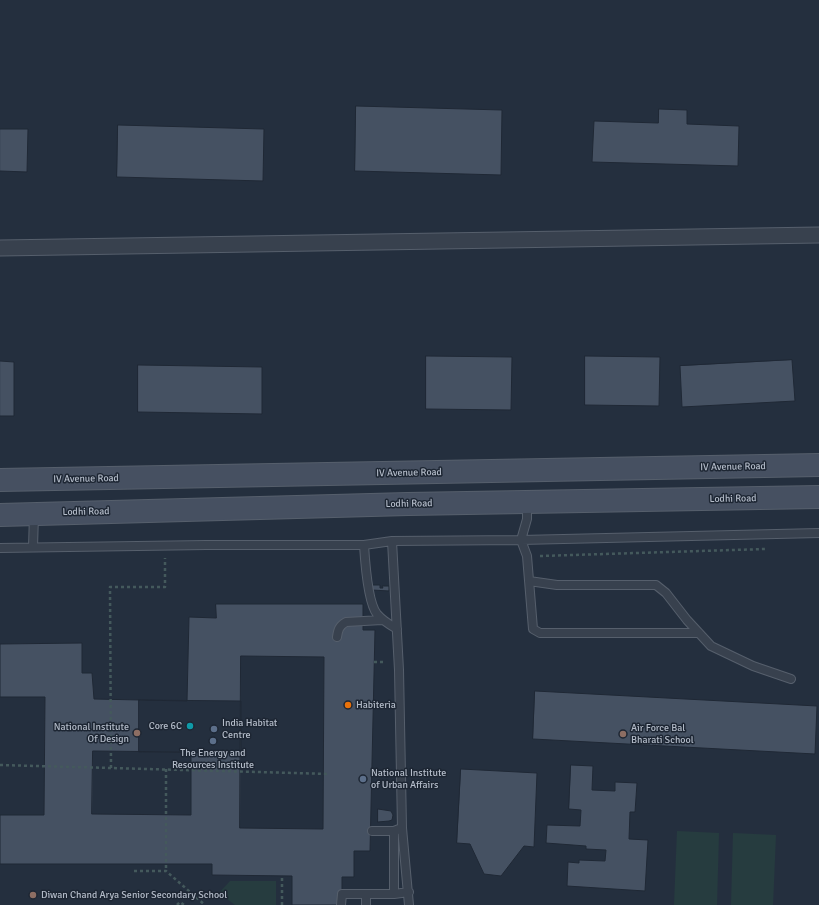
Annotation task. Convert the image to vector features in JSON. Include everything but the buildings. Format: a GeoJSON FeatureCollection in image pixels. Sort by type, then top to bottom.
{"type":"FeatureCollection","features":[{"type":"Feature","properties":{"kind":"main road","name":"IV Avenue Road"},"geometry":{"type":"LineString","coordinates":[[0,480],[819,465]]}},
{"type":"Feature","properties":{"kind":"main road","name":"Lodhi Road"},"geometry":{"type":"LineString","coordinates":[[0,515],[408,504],[819,497]]}},
{"type":"Feature","properties":{"kind":"street"},"geometry":{"type":"LineString","coordinates":[[0,248],[819,235]]}},
{"type":"Feature","properties":{"kind":"lane"},"geometry":{"type":"LineString","coordinates":[[527,503],[527,519],[521,540],[527,556],[532,628],[540,633],[699,633]]}},
{"type":"Feature","properties":{"kind":"lane"},"geometry":{"type":"LineString","coordinates":[[33,547],[34,514]]}},
{"type":"Feature","properties":{"kind":"lane"},"geometry":{"type":"LineString","coordinates":[[0,548],[166,545],[364,545],[392,541],[521,540],[819,533]]}},
{"type":"Feature","properties":{"kind":"lane"},"geometry":{"type":"LineString","coordinates":[[392,541],[397,629],[402,828],[409,905]]}},
{"type":"Feature","properties":{"kind":"lane"},"geometry":{"type":"LineString","coordinates":[[364,545],[365,567],[373,607],[382,620],[397,629]]}},
{"type":"Feature","properties":{"kind":"lane"},"geometry":{"type":"LineString","coordinates":[[529,581],[557,584],[656,585],[666,593],[710,646],[753,666],[791,679]]}},
{"type":"Feature","properties":{"kind":"lane"},"geometry":{"type":"LineString","coordinates":[[337,637],[341,625],[346,622],[382,620]]}},
{"type":"Feature","properties":{"kind":"lane"},"geometry":{"type":"LineString","coordinates":[[372,831],[394,831],[402,828]]}},
{"type":"Feature","properties":{"kind":"lane"},"geometry":{"type":"LineString","coordinates":[[394,831],[394,894]]}},
{"type":"Feature","properties":{"kind":"lane"},"geometry":{"type":"LineString","coordinates":[[342,905],[342,894],[394,894],[408,892]]}},
{"type":"Feature","properties":{"kind":"lane"},"geometry":{"type":"LineString","coordinates":[[366,894],[366,905]]}},
{"type":"Feature","properties":{"kind":"path"},"geometry":{"type":"LineString","coordinates":[[111,768],[110,587],[165,587],[166,545]]}},
{"type":"Feature","properties":{"kind":"path"},"geometry":{"type":"LineString","coordinates":[[527,556],[772,549]]}},
{"type":"Feature","properties":{"kind":"path"},"geometry":{"type":"LineString","coordinates":[[0,765],[330,774]]}},
{"type":"Feature","properties":{"kind":"path"},"geometry":{"type":"LineString","coordinates":[[166,769],[166,871]]}},
{"type":"Feature","properties":{"kind":"path"},"geometry":{"type":"LineString","coordinates":[[134,871],[166,871],[205,905]]}},
{"type":"Feature","properties":{"kind":"path"},"geometry":{"type":"LineString","coordinates":[[282,876],[282,905]]}},
{"type":"Feature","properties":{"kind":"path"},"geometry":{"type":"LineString","coordinates":[[177,905],[180,902],[184,905]]}},
{"type":"Feature","properties":{"kind":"green space"},"geometry":{"type":"Polygon","coordinates":[[[677,831],[719,833],[717,905],[674,905],[677,831]]]}},
{"type":"Feature","properties":{"kind":"green space"},"geometry":{"type":"Polygon","coordinates":[[[733,833],[776,835],[773,905],[731,905],[733,833]]]}},
{"type":"Feature","properties":{"kind":"green space"},"geometry":{"type":"Polygon","coordinates":[[[230,881],[276,881],[276,905],[235,905],[219,893],[230,881]]]}},
{"type":"Feature","properties":{"kind":"place","name":"Habiteria"},"geometry":{"type":"Point","coordinates":[348,705]}},
{"type":"Feature","properties":{"kind":"place","name":"Core 6C"},"geometry":{"type":"Point","coordinates":[190,726]}},
{"type":"Feature","properties":{"kind":"place","name":"India Habitat Centre"},"geometry":{"type":"Point","coordinates":[214,729]}},
{"type":"Feature","properties":{"kind":"place","name":"National Institute Of Design"},"geometry":{"type":"Point","coordinates":[137,733]}},
{"type":"Feature","properties":{"kind":"place","name":"Air Force Bal Bharati School"},"geometry":{"type":"Point","coordinates":[623,734]}},
{"type":"Feature","properties":{"kind":"place","name":"The Energy and Resources Institute"},"geometry":{"type":"Point","coordinates":[213,741]}},
{"type":"Feature","properties":{"kind":"place","name":"National Institute of Urban Affairs"},"geometry":{"type":"Point","coordinates":[363,779]}},
{"type":"Feature","properties":{"kind":"place","name":"Diwan Chand Arya Senior Secondary School"},"geometry":{"type":"Point","coordinates":[33,895]}}]}
